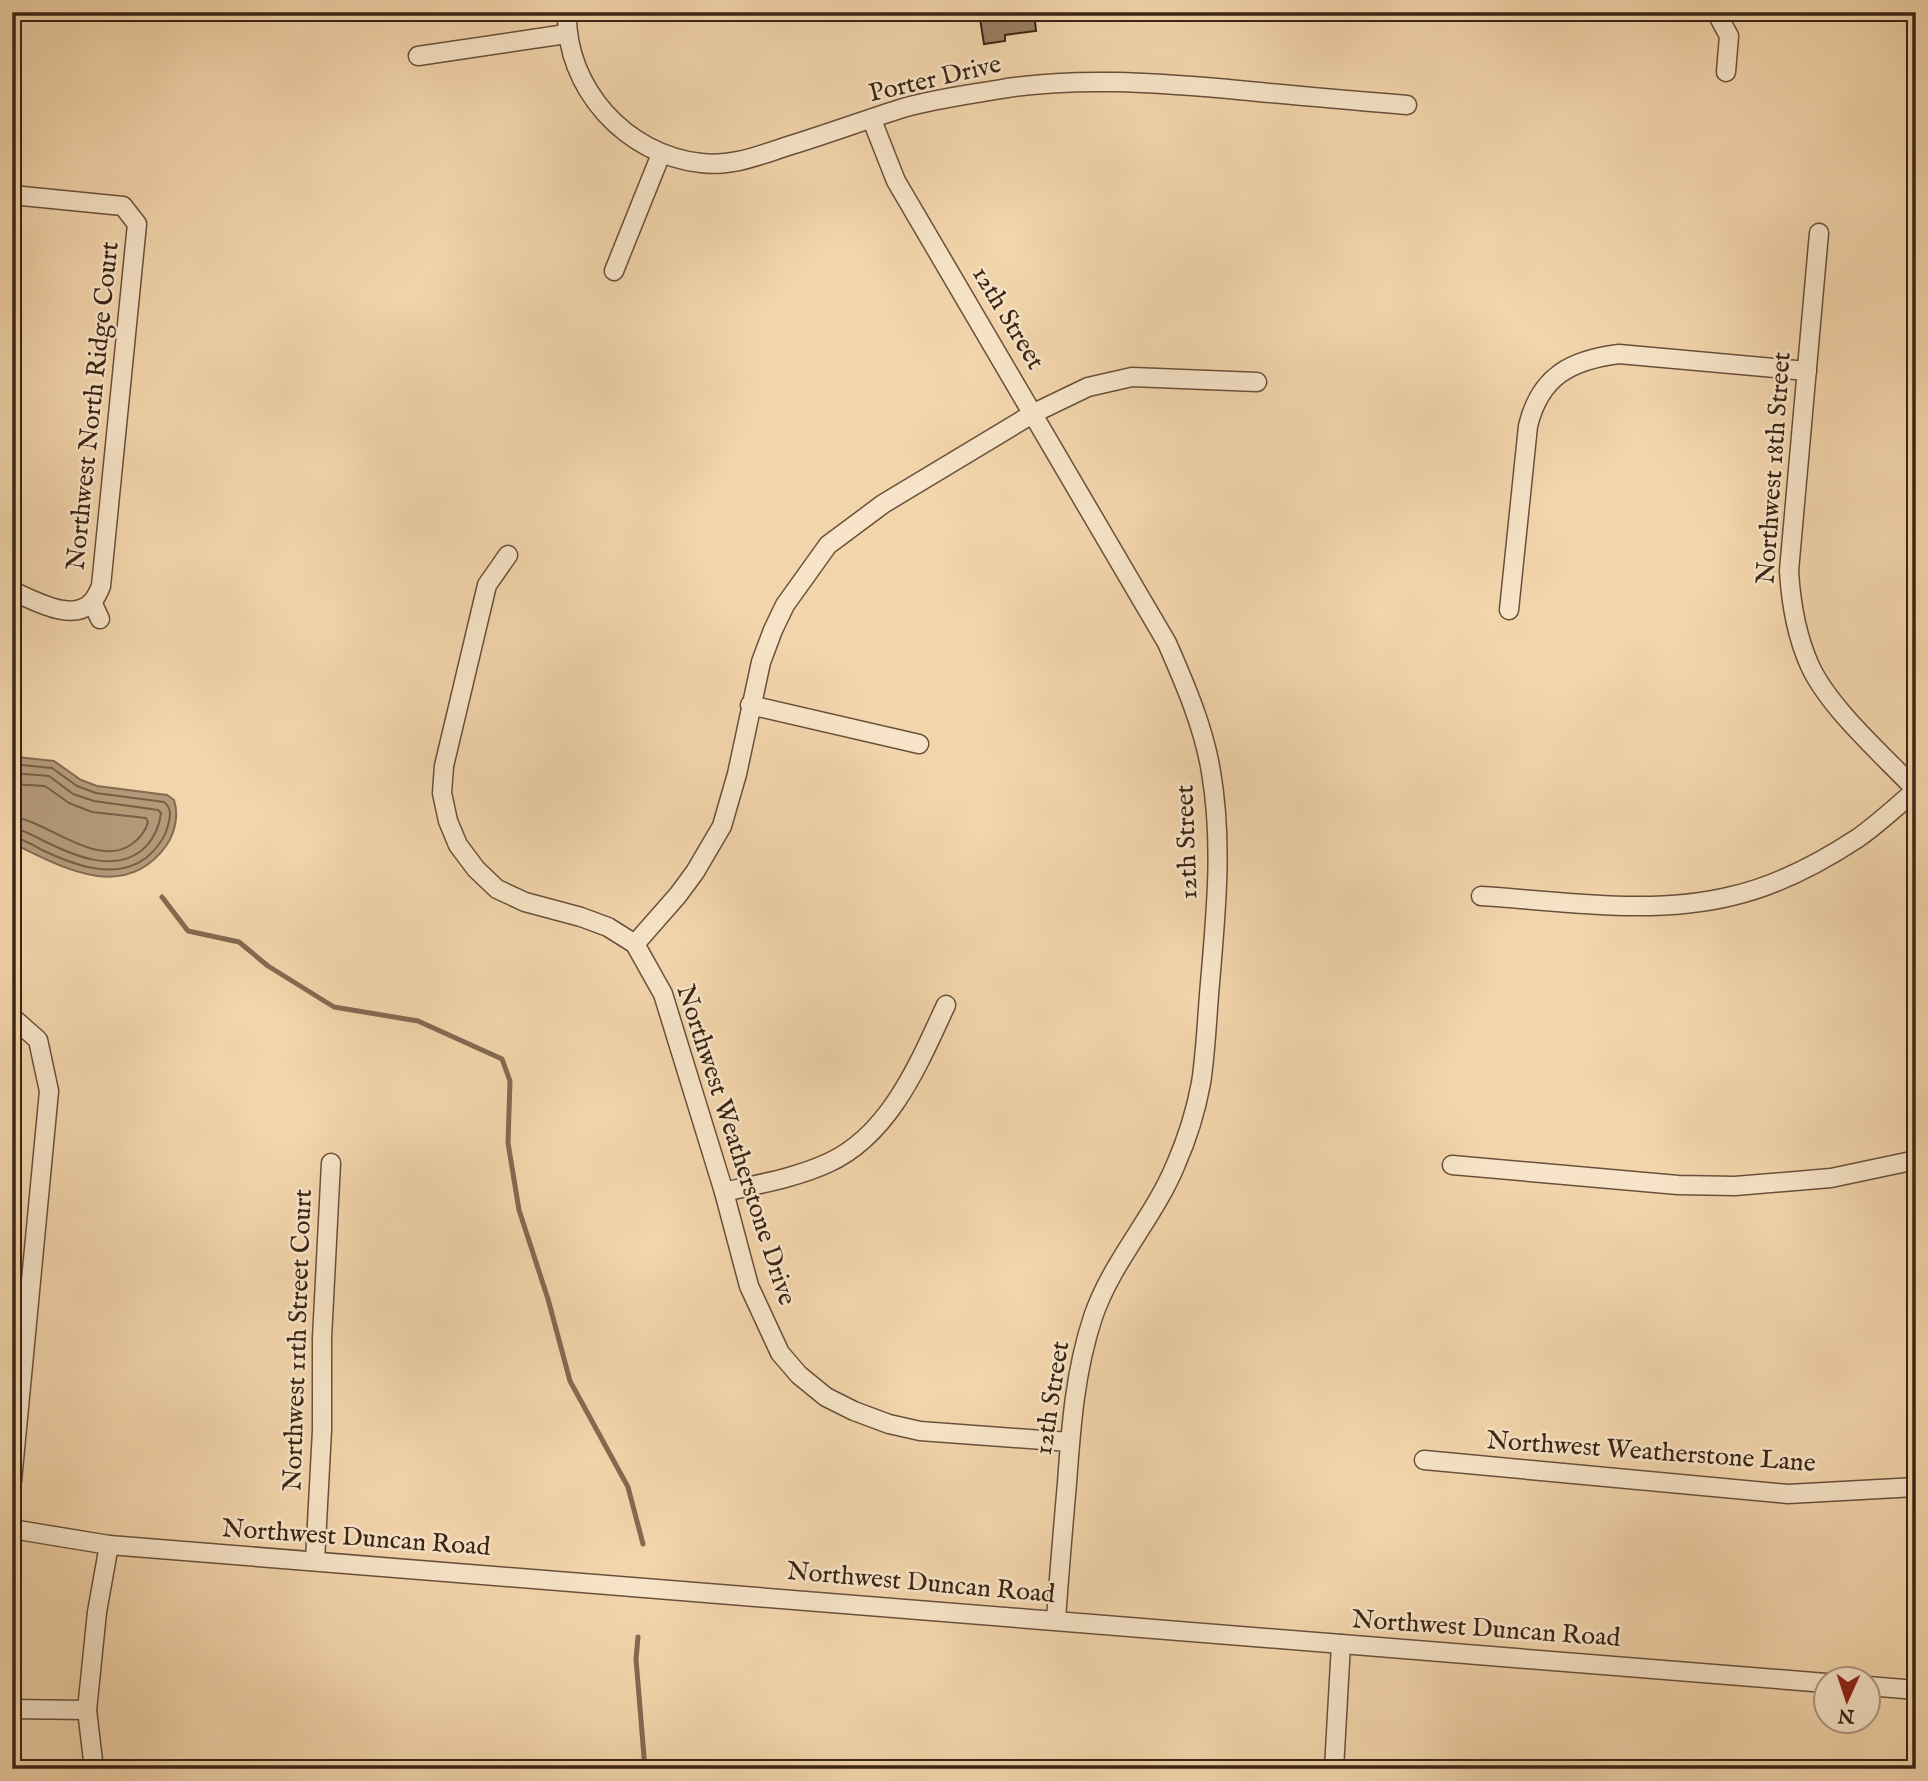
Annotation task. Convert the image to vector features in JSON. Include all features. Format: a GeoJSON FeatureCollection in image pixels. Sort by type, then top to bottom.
{"type":"FeatureCollection","features":[{"type":"Feature","properties":{"kind":"street","name":"Porter Drive"},"geometry":{"type":"LineString","coordinates":[[567,12],[566,34],[575,66],[593,99],[634,139],[661,154],[699,163],[739,162],[905,108],[964,95],[1050,83],[1132,81],[1407,105]]}},
{"type":"Feature","properties":{"kind":"street"},"geometry":{"type":"LineString","coordinates":[[1716,12],[1729,36],[1726,72]]}},
{"type":"Feature","properties":{"kind":"street"},"geometry":{"type":"LineString","coordinates":[[418,56],[566,34]]}},
{"type":"Feature","properties":{"kind":"street","name":"12th Street"},"geometry":{"type":"LineString","coordinates":[[872,120],[896,181],[1167,643],[1200,727],[1211,770],[1218,856],[1201,1083],[1176,1166],[1112,1273],[1094,1315],[1076,1386],[1056,1620]]}},
{"type":"Feature","properties":{"kind":"street"},"geometry":{"type":"LineString","coordinates":[[614,271],[661,154]]}},
{"type":"Feature","properties":{"kind":"street","name":"Northwest North Ridge Court"},"geometry":{"type":"LineString","coordinates":[[12,195],[135,206],[137,224],[102,586],[92,603],[72,610],[52,608],[12,591]]}},
{"type":"Feature","properties":{"kind":"street","name":"Northwest 18th Street"},"geometry":{"type":"LineString","coordinates":[[1819,233],[1789,571],[1791,602],[1797,633],[1811,668],[1830,696],[1916,790]]}},
{"type":"Feature","properties":{"kind":"street"},"geometry":{"type":"LineString","coordinates":[[1509,610],[1532,406],[1565,368],[1590,358],[1619,354],[1807,371]]}},
{"type":"Feature","properties":{"kind":"street"},"geometry":{"type":"LineString","coordinates":[[635,944],[695,872],[722,825],[737,774],[761,662],[785,605],[828,545],[883,504],[1034,413],[1088,387],[1132,377],[1257,382]]}},
{"type":"Feature","properties":{"kind":"street","name":"Northwest Weatherstone Drive"},"geometry":{"type":"LineString","coordinates":[[508,555],[486,585],[444,766],[442,793],[448,821],[458,845],[476,869],[497,889],[526,902],[608,927],[635,944],[663,993],[724,1192],[749,1286],[780,1353],[799,1375],[826,1396],[854,1411],[889,1424],[920,1431],[1070,1442]]}},
{"type":"Feature","properties":{"kind":"street","name":"Northwest North Ridge Court"},"geometry":{"type":"LineString","coordinates":[[92,603],[100,619]]}},
{"type":"Feature","properties":{"kind":"street"},"geometry":{"type":"LineString","coordinates":[[750,705],[919,744]]}},
{"type":"Feature","properties":{"kind":"street"},"geometry":{"type":"LineString","coordinates":[[1481,896],[1632,906],[1678,904],[1732,897],[1775,882],[1819,862],[1860,837],[1916,790]]}},
{"type":"Feature","properties":{"kind":"street"},"geometry":{"type":"LineString","coordinates":[[724,1192],[784,1178],[830,1162],[860,1141],[884,1119],[927,1046],[946,1005]]}},
{"type":"Feature","properties":{"kind":"street"},"geometry":{"type":"LineString","coordinates":[[12,1017],[38,1040],[49,1090],[12,1481]]}},
{"type":"Feature","properties":{"kind":"street"},"geometry":{"type":"LineString","coordinates":[[1452,1165],[1678,1185],[1735,1186],[1831,1178],[1916,1160]]}},
{"type":"Feature","properties":{"kind":"street","name":"Northwest 11th Street Court"},"geometry":{"type":"LineString","coordinates":[[315,1561],[331,1163]]}},
{"type":"Feature","properties":{"kind":"street","name":"Northwest Weatherstone Lane"},"geometry":{"type":"LineString","coordinates":[[1424,1460],[1788,1494],[1916,1487]]}},
{"type":"Feature","properties":{"kind":"street","name":"Northwest Duncan Road"},"geometry":{"type":"LineString","coordinates":[[12,1529],[109,1545],[1812,1682]]}},
{"type":"Feature","properties":{"kind":"street"},"geometry":{"type":"LineString","coordinates":[[94,1769],[87,1710],[97,1612],[109,1545]]}},
{"type":"Feature","properties":{"kind":"street"},"geometry":{"type":"LineString","coordinates":[[1334,1769],[1341,1644]]}},
{"type":"Feature","properties":{"kind":"street"},"geometry":{"type":"LineString","coordinates":[[1882,1687],[1916,1690]]}},
{"type":"Feature","properties":{"kind":"street"},"geometry":{"type":"LineString","coordinates":[[12,1709],[87,1710]]}},
{"type":"Feature","properties":{"kind":"water"},"geometry":{"type":"Polygon","coordinates":[[[12,758],[54,761],[81,780],[97,786],[167,795],[174,800],[176,812],[174,830],[169,841],[150,863],[133,873],[115,876],[95,876],[76,871],[18,846],[12,842],[12,758]]]}},
{"type":"Feature","properties":{"kind":"building"},"geometry":{"type":"Polygon","coordinates":[[[979,12],[1034,12],[1036,31],[1005,35],[1005,41],[984,44],[979,12]]]}},
{"type":"Feature","properties":{"kind":"waterway"},"geometry":{"type":"LineString","coordinates":[[162,897],[188,931],[239,942],[268,966],[334,1007],[418,1021],[502,1059],[510,1081],[508,1143],[519,1210],[548,1299],[570,1381],[628,1487],[643,1544]]}},
{"type":"Feature","properties":{"kind":"waterway"},"geometry":{"type":"LineString","coordinates":[[638,1637],[636,1659],[645,1769]]}}]}
